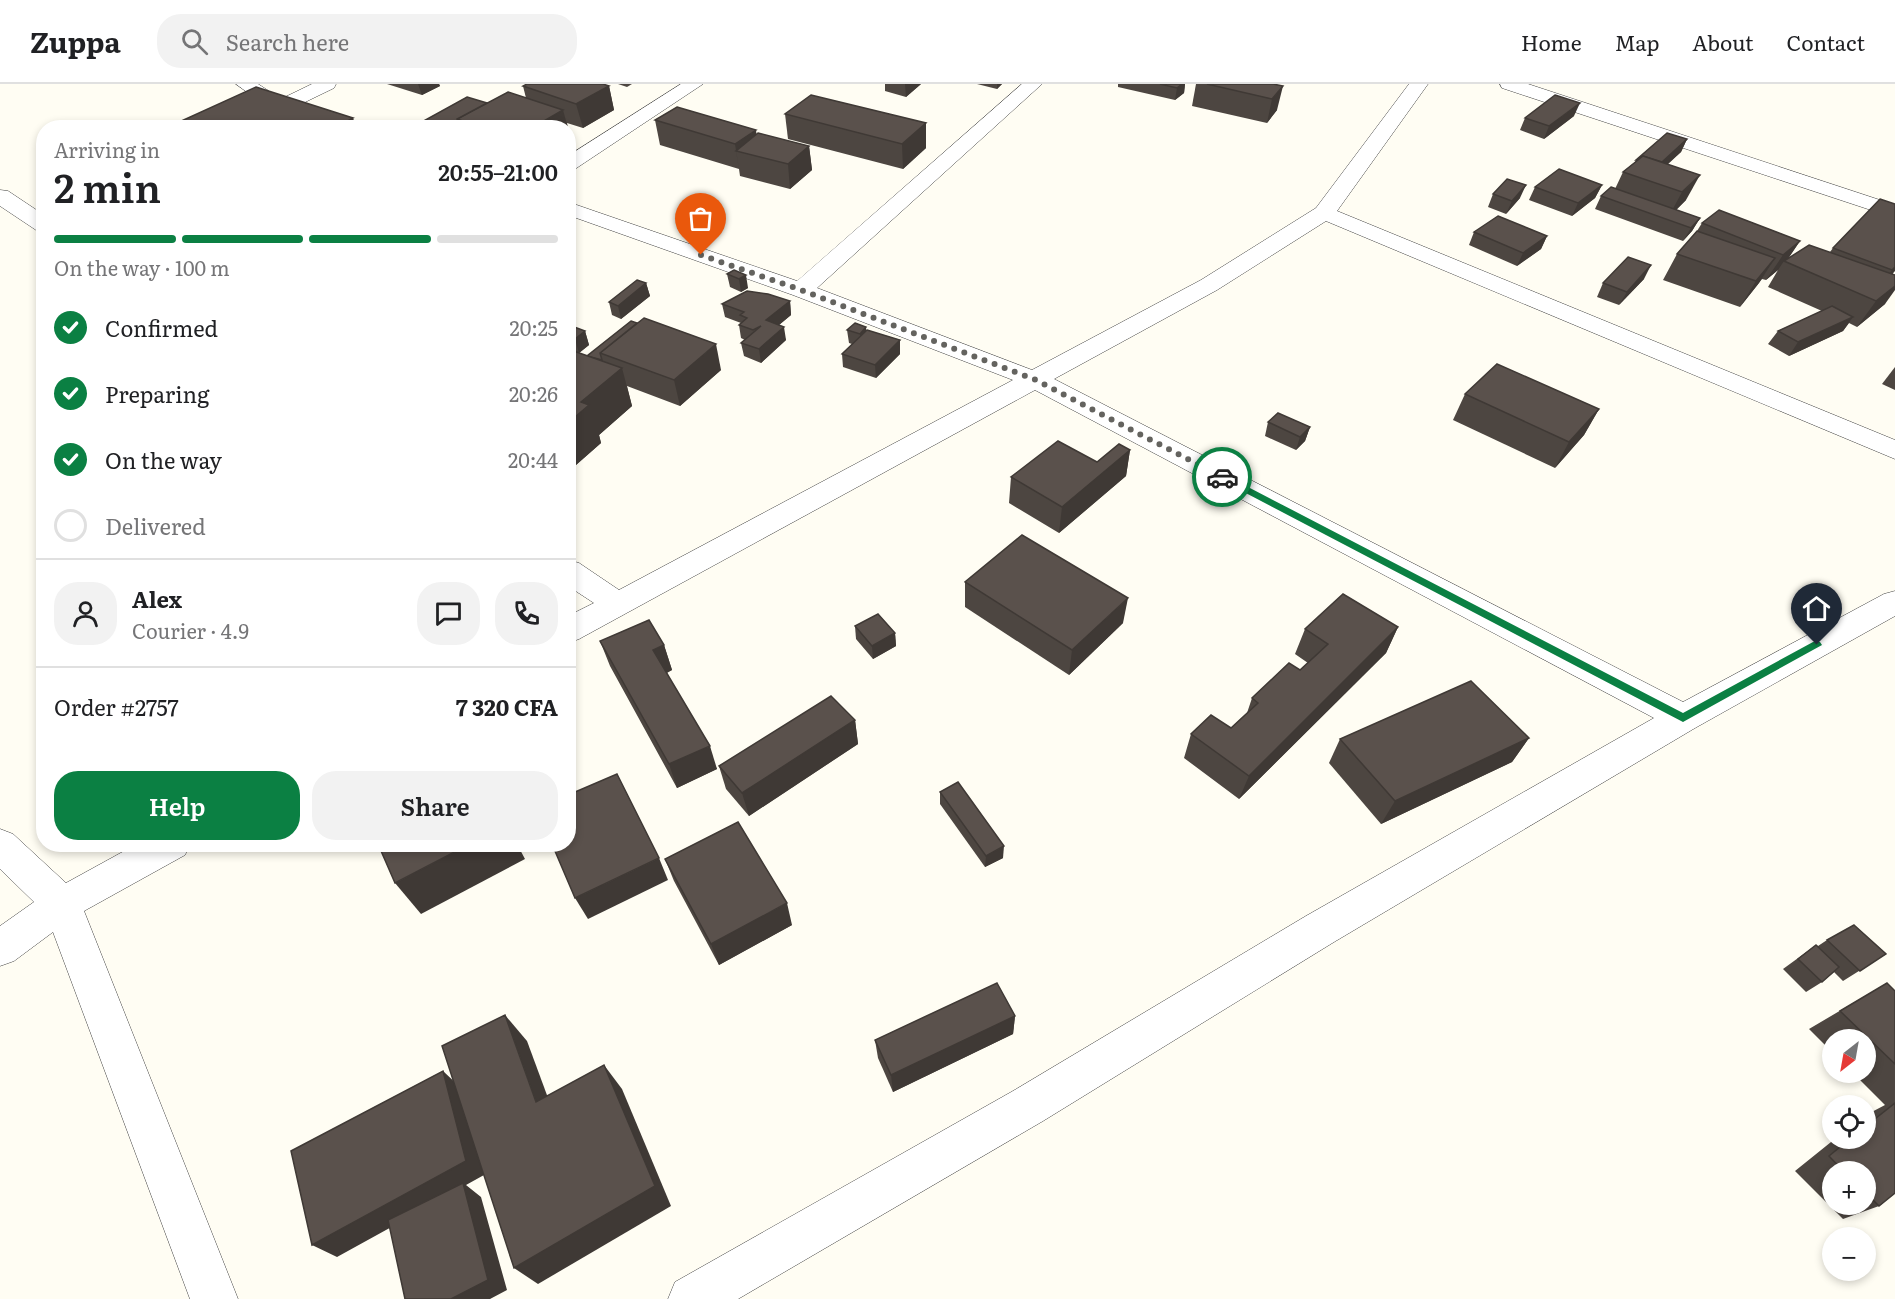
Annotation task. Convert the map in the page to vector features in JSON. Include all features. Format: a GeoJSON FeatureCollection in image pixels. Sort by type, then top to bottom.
{"type":"FeatureCollection","features":[{"type":"Feature","properties":{"kind":"street"},"geometry":{"type":"LineString","coordinates":[[245,84],[280,106],[319,120]]}},
{"type":"Feature","properties":{"kind":"street"},"geometry":{"type":"LineString","coordinates":[[251,120],[327,84]]}},
{"type":"Feature","properties":{"kind":"street"},"geometry":{"type":"LineString","coordinates":[[576,160],[694,84]]}},
{"type":"Feature","properties":{"kind":"street"},"geometry":{"type":"LineString","coordinates":[[801,290],[1033,84]]}},
{"type":"Feature","properties":{"kind":"street"},"geometry":{"type":"LineString","coordinates":[[576,626],[1209,285],[1324,213],[1419,84]]}},
{"type":"Feature","properties":{"kind":"street"},"geometry":{"type":"LineString","coordinates":[[1509,84],[1616,117],[1895,212]]}},
{"type":"Feature","properties":{"kind":"street"},"geometry":{"type":"LineString","coordinates":[[0,196],[36,218]]}},
{"type":"Feature","properties":{"kind":"street"},"geometry":{"type":"LineString","coordinates":[[576,211],[801,290],[1036,380],[1683,718]]}},
{"type":"Feature","properties":{"kind":"street"},"geometry":{"type":"LineString","coordinates":[[1324,213],[1895,450]]}},
{"type":"Feature","properties":{"kind":"street"},"geometry":{"type":"LineString","coordinates":[[576,576],[618,604]]}},
{"type":"Feature","properties":{"kind":"street"},"geometry":{"type":"LineString","coordinates":[[692,1299],[1028,1106],[1320,929],[1683,718],[1895,602]]}},
{"type":"Feature","properties":{"kind":"street"},"geometry":{"type":"LineString","coordinates":[[0,845],[62,904],[214,1299]]}},
{"type":"Feature","properties":{"kind":"street"},"geometry":{"type":"LineString","coordinates":[[0,948],[62,904],[157,852]]}},
{"type":"Feature","properties":{"kind":"building"},"geometry":{"type":"Polygon","coordinates":[[[527,84],[603,84],[609,86],[576,104],[523,86],[527,84]]]}},
{"type":"Feature","properties":{"kind":"building"},"geometry":{"type":"Polygon","coordinates":[[[1160,84],[1182,84],[1177,88],[1160,84]]]}},
{"type":"Feature","properties":{"kind":"building"},"geometry":{"type":"Polygon","coordinates":[[[1207,84],[1273,84],[1283,86],[1272,99],[1207,84]]]}},
{"type":"Feature","properties":{"kind":"building"},"geometry":{"type":"Polygon","coordinates":[[[256,87],[353,118],[349,120],[184,120],[256,87]]]}},
{"type":"Feature","properties":{"kind":"building"},"geometry":{"type":"Polygon","coordinates":[[[508,92],[563,110],[546,120],[457,119],[508,92]]]}},
{"type":"Feature","properties":{"kind":"building"},"geometry":{"type":"Polygon","coordinates":[[[811,95],[926,123],[902,144],[785,114],[811,95]]]}},
{"type":"Feature","properties":{"kind":"building"},"geometry":{"type":"Polygon","coordinates":[[[1555,95],[1580,103],[1549,126],[1525,118],[1555,95]]]}},
{"type":"Feature","properties":{"kind":"building"},"geometry":{"type":"Polygon","coordinates":[[[467,97],[487,103],[458,120],[425,120],[467,97]]]}},
{"type":"Feature","properties":{"kind":"building"},"geometry":{"type":"Polygon","coordinates":[[[677,107],[756,130],[735,144],[655,120],[677,107]]]}},
{"type":"Feature","properties":{"kind":"building"},"geometry":{"type":"Polygon","coordinates":[[[758,133],[809,146],[788,164],[736,151],[758,133]]]}},
{"type":"Feature","properties":{"kind":"building"},"geometry":{"type":"Polygon","coordinates":[[[1667,133],[1687,139],[1662,162],[1643,156],[1636,160],[1667,133]]]}},
{"type":"Feature","properties":{"kind":"building"},"geometry":{"type":"Polygon","coordinates":[[[1643,156],[1700,175],[1682,192],[1623,172],[1643,156]]]}},
{"type":"Feature","properties":{"kind":"building"},"geometry":{"type":"Polygon","coordinates":[[[1559,169],[1602,185],[1578,203],[1535,187],[1559,169]]]}},
{"type":"Feature","properties":{"kind":"building"},"geometry":{"type":"Polygon","coordinates":[[[1507,179],[1526,185],[1512,201],[1493,194],[1507,179]]]}},
{"type":"Feature","properties":{"kind":"building"},"geometry":{"type":"Polygon","coordinates":[[[1611,187],[1700,218],[1691,228],[1601,196],[1611,187]]]}},
{"type":"Feature","properties":{"kind":"building"},"geometry":{"type":"Polygon","coordinates":[[[1880,199],[1895,204],[1895,267],[1892,270],[1833,248],[1880,199]]]}},
{"type":"Feature","properties":{"kind":"building"},"geometry":{"type":"Polygon","coordinates":[[[1719,210],[1800,241],[1783,255],[1702,223],[1719,210]]]}},
{"type":"Feature","properties":{"kind":"building"},"geometry":{"type":"Polygon","coordinates":[[[1498,216],[1547,236],[1523,253],[1474,232],[1498,216]]]}},
{"type":"Feature","properties":{"kind":"building"},"geometry":{"type":"Polygon","coordinates":[[[1697,231],[1775,258],[1756,281],[1677,254],[1697,231]]]}},
{"type":"Feature","properties":{"kind":"building"},"geometry":{"type":"Polygon","coordinates":[[[1809,245],[1895,275],[1895,286],[1876,301],[1784,261],[1809,245]]]}},
{"type":"Feature","properties":{"kind":"building"},"geometry":{"type":"Polygon","coordinates":[[[1628,257],[1651,265],[1627,292],[1603,283],[1628,257]]]}},
{"type":"Feature","properties":{"kind":"building"},"geometry":{"type":"Polygon","coordinates":[[[734,270],[746,275],[739,279],[727,274],[734,270]]]}},
{"type":"Feature","properties":{"kind":"building"},"geometry":{"type":"Polygon","coordinates":[[[637,280],[646,283],[618,306],[609,302],[637,280]]]}},
{"type":"Feature","properties":{"kind":"building"},"geometry":{"type":"Polygon","coordinates":[[[747,291],[768,294],[790,301],[766,320],[784,327],[759,349],[741,343],[761,326],[753,330],[739,325],[747,318],[740,315],[744,312],[722,304],[747,291]]]}},
{"type":"Feature","properties":{"kind":"building"},"geometry":{"type":"Polygon","coordinates":[[[1832,306],[1853,317],[1798,342],[1778,331],[1832,306]]]}},
{"type":"Feature","properties":{"kind":"building"},"geometry":{"type":"Polygon","coordinates":[[[644,318],[716,344],[674,380],[600,353],[644,318]]]}},
{"type":"Feature","properties":{"kind":"building"},"geometry":{"type":"Polygon","coordinates":[[[631,321],[637,323],[600,353],[602,360],[587,356],[631,321]]]}},
{"type":"Feature","properties":{"kind":"building"},"geometry":{"type":"Polygon","coordinates":[[[855,323],[866,327],[860,334],[847,330],[855,323]]]}},
{"type":"Feature","properties":{"kind":"building"},"geometry":{"type":"Polygon","coordinates":[[[576,328],[585,331],[576,338],[576,328]]]}},
{"type":"Feature","properties":{"kind":"building"},"geometry":{"type":"Polygon","coordinates":[[[867,330],[900,340],[875,365],[842,354],[867,330]]]}},
{"type":"Feature","properties":{"kind":"building"},"geometry":{"type":"Polygon","coordinates":[[[576,352],[622,368],[581,402],[589,405],[576,416],[576,352]]]}},
{"type":"Feature","properties":{"kind":"building"},"geometry":{"type":"Polygon","coordinates":[[[1497,364],[1599,409],[1569,442],[1465,394],[1497,364]]]}},
{"type":"Feature","properties":{"kind":"building"},"geometry":{"type":"Polygon","coordinates":[[[1278,413],[1310,427],[1300,437],[1268,422],[1278,413]]]}},
{"type":"Feature","properties":{"kind":"building"},"geometry":{"type":"Polygon","coordinates":[[[1058,441],[1097,462],[1119,444],[1130,450],[1062,507],[1011,477],[1058,441]]]}},
{"type":"Feature","properties":{"kind":"building"},"geometry":{"type":"Polygon","coordinates":[[[1022,535],[1128,598],[1072,650],[965,582],[1022,535]]]}},
{"type":"Feature","properties":{"kind":"building"},"geometry":{"type":"Polygon","coordinates":[[[1343,594],[1398,627],[1249,776],[1191,734],[1211,715],[1231,728],[1258,703],[1252,698],[1289,663],[1300,670],[1328,644],[1305,629],[1343,594]]]}},
{"type":"Feature","properties":{"kind":"building"},"geometry":{"type":"Polygon","coordinates":[[[878,614],[895,633],[872,646],[855,626],[878,614]]]}},
{"type":"Feature","properties":{"kind":"building"},"geometry":{"type":"Polygon","coordinates":[[[649,620],[664,645],[653,650],[710,746],[669,764],[600,641],[649,620]]]}},
{"type":"Feature","properties":{"kind":"building"},"geometry":{"type":"Polygon","coordinates":[[[1471,681],[1529,738],[1395,801],[1340,739],[1471,681]]]}},
{"type":"Feature","properties":{"kind":"building"},"geometry":{"type":"Polygon","coordinates":[[[831,696],[855,720],[742,793],[719,766],[831,696]]]}},
{"type":"Feature","properties":{"kind":"building"},"geometry":{"type":"Polygon","coordinates":[[[617,774],[659,858],[575,898],[555,852],[576,852],[576,792],[617,774]]]}},
{"type":"Feature","properties":{"kind":"building"},"geometry":{"type":"Polygon","coordinates":[[[958,782],[1004,846],[986,856],[940,792],[958,782]]]}},
{"type":"Feature","properties":{"kind":"building"},"geometry":{"type":"Polygon","coordinates":[[[738,822],[787,903],[711,944],[665,859],[738,822]]]}},
{"type":"Feature","properties":{"kind":"building"},"geometry":{"type":"Polygon","coordinates":[[[381,852],[455,852],[395,883],[381,852]]]}},
{"type":"Feature","properties":{"kind":"building"},"geometry":{"type":"Polygon","coordinates":[[[1854,925],[1886,954],[1860,971],[1827,940],[1854,925]]]}},
{"type":"Feature","properties":{"kind":"building"},"geometry":{"type":"Polygon","coordinates":[[[1816,945],[1839,967],[1822,982],[1798,959],[1816,945]]]}},
{"type":"Feature","properties":{"kind":"building"},"geometry":{"type":"Polygon","coordinates":[[[997,983],[1015,1016],[891,1075],[875,1040],[997,983]]]}},
{"type":"Feature","properties":{"kind":"building"},"geometry":{"type":"Polygon","coordinates":[[[1887,983],[1895,991],[1895,1064],[1876,1046],[1876,1029],[1859,1029],[1840,1011],[1887,983]]]}},
{"type":"Feature","properties":{"kind":"building"},"geometry":{"type":"Polygon","coordinates":[[[505,1015],[536,1102],[604,1065],[655,1186],[514,1268],[442,1046],[505,1015]]]}},
{"type":"Feature","properties":{"kind":"building"},"geometry":{"type":"Polygon","coordinates":[[[443,1071],[466,1161],[312,1245],[291,1151],[443,1071]]]}},
{"type":"Feature","properties":{"kind":"building"},"geometry":{"type":"Polygon","coordinates":[[[1895,1103],[1895,1193],[1879,1206],[1876,1203],[1876,1161],[1834,1161],[1829,1156],[1838,1149],[1876,1149],[1876,1118],[1895,1103]]]}},
{"type":"Feature","properties":{"kind":"building"},"geometry":{"type":"Polygon","coordinates":[[[463,1183],[488,1280],[451,1299],[405,1299],[388,1220],[463,1183]]]}},
{"type":"Feature","properties":{"kind":"way so far"},"geometry":{"type":"LineString","coordinates":[[701,255],[801,290],[1036,380],[1222,477]]}},
{"type":"Feature","properties":{"kind":"route"},"geometry":{"type":"LineString","coordinates":[[1222,477],[1683,718],[1817,645]]}}]}
